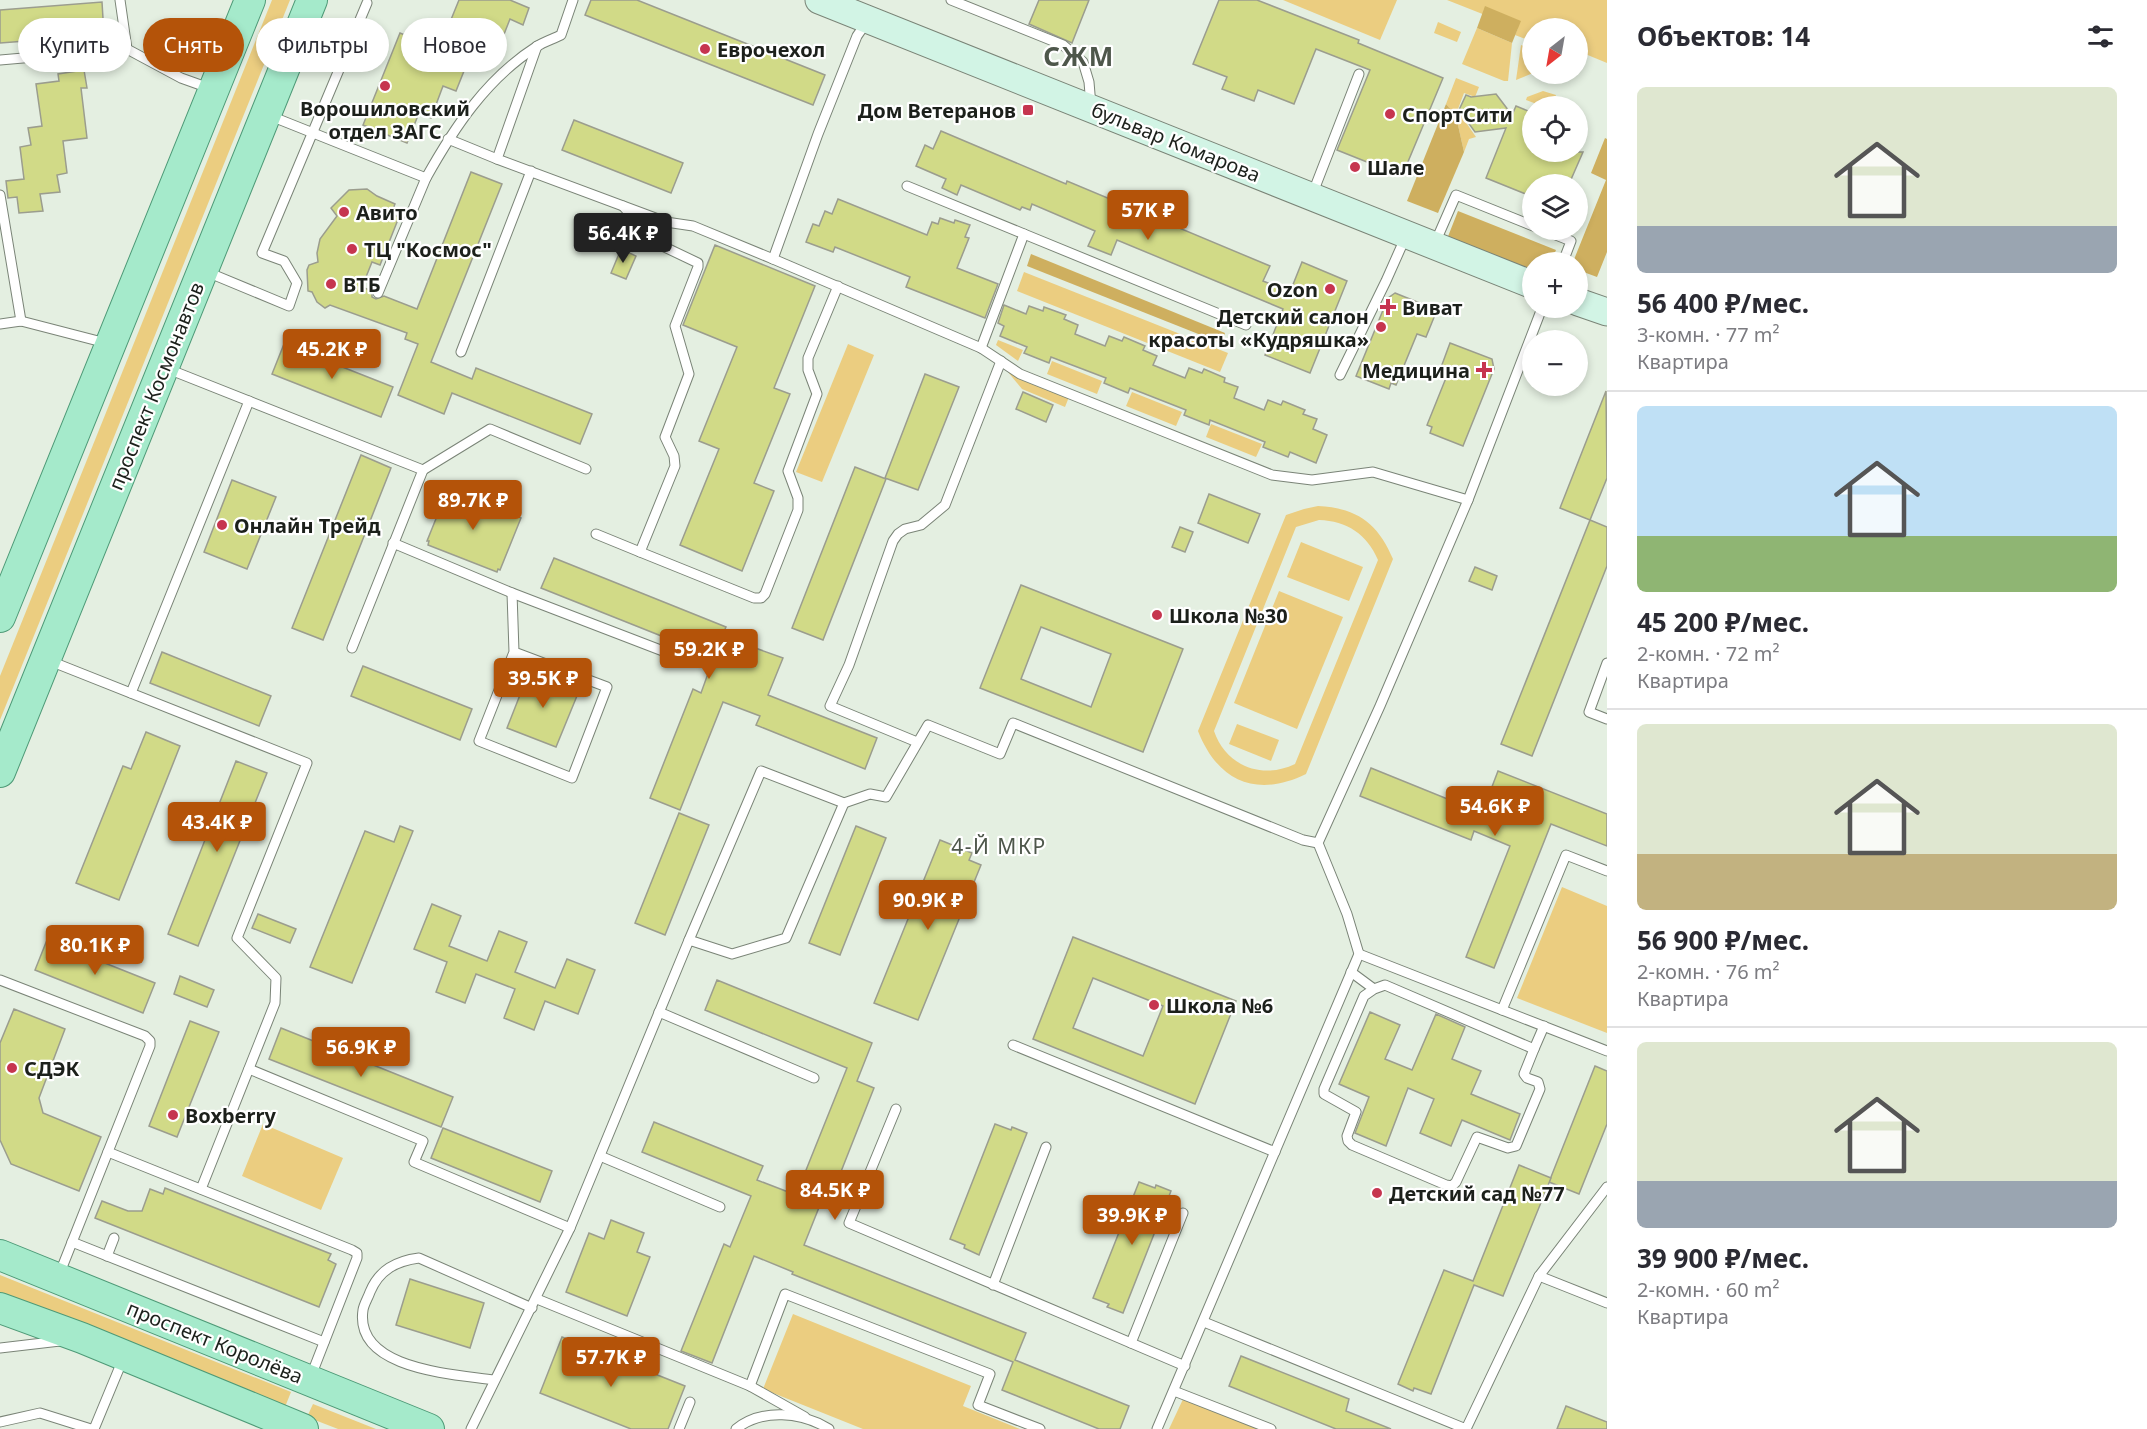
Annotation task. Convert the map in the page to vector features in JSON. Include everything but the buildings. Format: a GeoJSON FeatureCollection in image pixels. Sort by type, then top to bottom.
{"type":"FeatureCollection","features":[{"type":"Feature","properties":{"kind":"main road"},"geometry":{"type":"LineString","coordinates":[[1,613],[250,0]]}},
{"type":"Feature","properties":{"kind":"main road","name":"проспект Космонавтов"},"geometry":{"type":"LineString","coordinates":[[0,772],[312,0]]}},
{"type":"Feature","properties":{"kind":"main road","name":"проспект Королёва"},"geometry":{"type":"LineString","coordinates":[[0,1255],[429,1429]]}},
{"type":"Feature","properties":{"kind":"main road"},"geometry":{"type":"LineString","coordinates":[[0,1308],[82,1338],[303,1429]]}},
{"type":"Feature","properties":{"kind":"main road"},"geometry":{"type":"LineString","coordinates":[[303,1429],[293,1411],[298,1398],[315,1382]]}},
{"type":"Feature","properties":{"kind":"street","name":"бульвар Комарова"},"geometry":{"type":"LineString","coordinates":[[819,0],[1522,281]]}},
{"type":"Feature","properties":{"kind":"street"},"geometry":{"type":"LineString","coordinates":[[1588,305],[1607,312]]}},
{"type":"Feature","properties":{"kind":"lane"},"geometry":{"type":"LineString","coordinates":[[120,0],[123,18]]}},
{"type":"Feature","properties":{"kind":"lane"},"geometry":{"type":"LineString","coordinates":[[378,293],[426,178],[448,139],[489,85],[537,46],[561,35],[573,0]]}},
{"type":"Feature","properties":{"kind":"lane"},"geometry":{"type":"LineString","coordinates":[[951,0],[1063,45],[1083,62],[1089,82],[1091,108]]}},
{"type":"Feature","properties":{"kind":"lane"},"geometry":{"type":"LineString","coordinates":[[202,270],[289,306],[297,283],[284,261],[262,253],[368,3]]}},
{"type":"Feature","properties":{"kind":"lane"},"geometry":{"type":"LineString","coordinates":[[773,259],[822,123],[857,36],[869,19]]}},
{"type":"Feature","properties":{"kind":"lane"},"geometry":{"type":"LineString","coordinates":[[497,159],[537,46]]}},
{"type":"Feature","properties":{"kind":"lane"},"geometry":{"type":"LineString","coordinates":[[131,52],[181,78],[214,90]]}},
{"type":"Feature","properties":{"kind":"lane"},"geometry":{"type":"LineString","coordinates":[[0,60],[18,59]]}},
{"type":"Feature","properties":{"kind":"lane"},"geometry":{"type":"LineString","coordinates":[[1311,196],[1359,74]]}},
{"type":"Feature","properties":{"kind":"lane"},"geometry":{"type":"LineString","coordinates":[[265,114],[426,178]]}},
{"type":"Feature","properties":{"kind":"lane"},"geometry":{"type":"LineString","coordinates":[[448,139],[666,222],[693,226],[773,259],[808,278],[838,286],[981,348],[1020,374],[1272,475],[1312,480],[1373,472],[1468,500]]}},
{"type":"Feature","properties":{"kind":"lane"},"geometry":{"type":"LineString","coordinates":[[460,352],[531,171]]}},
{"type":"Feature","properties":{"kind":"lane"},"geometry":{"type":"LineString","coordinates":[[907,186],[1246,325]]}},
{"type":"Feature","properties":{"kind":"lane"},"geometry":{"type":"LineString","coordinates":[[0,195],[21,321]]}},
{"type":"Feature","properties":{"kind":"lane"},"geometry":{"type":"LineString","coordinates":[[1434,245],[1456,195],[1522,221]]}},
{"type":"Feature","properties":{"kind":"lane"},"geometry":{"type":"LineString","coordinates":[[623,206],[654,242],[698,263],[675,326],[689,374],[665,437],[674,456],[675,465],[640,552]]}},
{"type":"Feature","properties":{"kind":"lane"},"geometry":{"type":"LineString","coordinates":[[981,348],[1024,234]]}},
{"type":"Feature","properties":{"kind":"lane"},"geometry":{"type":"LineString","coordinates":[[1340,375],[1407,234]]}},
{"type":"Feature","properties":{"kind":"lane"},"geometry":{"type":"LineString","coordinates":[[596,534],[754,598],[760,598],[765,594],[798,510],[798,498],[788,471],[817,394],[808,370],[808,358],[838,286]]}},
{"type":"Feature","properties":{"kind":"lane"},"geometry":{"type":"LineString","coordinates":[[1157,1429],[1359,954],[1347,914],[1318,843],[1380,706],[1468,500],[1538,318]]}},
{"type":"Feature","properties":{"kind":"lane"},"geometry":{"type":"LineString","coordinates":[[0,324],[21,321],[111,344]]}},
{"type":"Feature","properties":{"kind":"lane"},"geometry":{"type":"LineString","coordinates":[[917,742],[830,706],[849,665],[893,541],[905,529],[921,525],[945,505],[1001,361]]}},
{"type":"Feature","properties":{"kind":"lane"},"geometry":{"type":"LineString","coordinates":[[163,367],[423,470]]}},
{"type":"Feature","properties":{"kind":"lane"},"geometry":{"type":"LineString","coordinates":[[131,693],[249,401]]}},
{"type":"Feature","properties":{"kind":"lane"},"geometry":{"type":"LineString","coordinates":[[352,648],[423,470],[490,429],[586,469]]}},
{"type":"Feature","properties":{"kind":"lane"},"geometry":{"type":"LineString","coordinates":[[393,543],[512,593],[689,661]]}},
{"type":"Feature","properties":{"kind":"lane"},"geometry":{"type":"LineString","coordinates":[[512,593],[514,652],[479,741],[572,778],[607,687],[514,652]]}},
{"type":"Feature","properties":{"kind":"lane"},"geometry":{"type":"LineString","coordinates":[[46,659],[307,763],[237,938],[276,978],[275,1003],[201,1189]]}},
{"type":"Feature","properties":{"kind":"lane"},"geometry":{"type":"LineString","coordinates":[[1607,663],[1589,712],[1607,719]]}},
{"type":"Feature","properties":{"kind":"lane"},"geometry":{"type":"LineString","coordinates":[[471,1429],[570,1228],[761,771],[844,803],[870,794],[886,797],[928,725],[1000,754],[1013,723],[1304,840],[1318,843]]}},
{"type":"Feature","properties":{"kind":"lane"},"geometry":{"type":"LineString","coordinates":[[689,940],[732,954],[786,938],[844,803]]}},
{"type":"Feature","properties":{"kind":"lane"},"geometry":{"type":"LineString","coordinates":[[1502,1010],[1566,855],[1607,871]]}},
{"type":"Feature","properties":{"kind":"lane"},"geometry":{"type":"LineString","coordinates":[[1359,954],[1607,1052]]}},
{"type":"Feature","properties":{"kind":"lane"},"geometry":{"type":"LineString","coordinates":[[1351,972],[1374,989]]}},
{"type":"Feature","properties":{"kind":"lane"},"geometry":{"type":"LineString","coordinates":[[0,980],[145,1036],[150,1041],[150,1046],[58,1278]]}},
{"type":"Feature","properties":{"kind":"lane"},"geometry":{"type":"LineString","coordinates":[[1534,1048],[1385,985],[1364,996],[1324,1089],[1324,1094],[1356,1112],[1347,1136],[1352,1145],[1452,1186],[1477,1137],[1508,1148],[1516,1146],[1540,1089],[1538,1082],[1527,1078],[1524,1074],[1544,1026]]}},
{"type":"Feature","properties":{"kind":"lane"},"geometry":{"type":"LineString","coordinates":[[659,1012],[814,1078]]}},
{"type":"Feature","properties":{"kind":"lane"},"geometry":{"type":"LineString","coordinates":[[1013,1045],[1275,1152]]}},
{"type":"Feature","properties":{"kind":"lane"},"geometry":{"type":"LineString","coordinates":[[249,1069],[423,1141],[414,1162],[570,1228]]}},
{"type":"Feature","properties":{"kind":"lane"},"geometry":{"type":"LineString","coordinates":[[896,1109],[849,1223],[1185,1366]]}},
{"type":"Feature","properties":{"kind":"lane"},"geometry":{"type":"LineString","coordinates":[[993,1285],[1046,1147]]}},
{"type":"Feature","properties":{"kind":"lane"},"geometry":{"type":"LineString","coordinates":[[108,1152],[357,1253],[324,1342],[315,1382]]}},
{"type":"Feature","properties":{"kind":"lane"},"geometry":{"type":"LineString","coordinates":[[600,1156],[720,1207]]}},
{"type":"Feature","properties":{"kind":"lane"},"geometry":{"type":"LineString","coordinates":[[1204,1322],[1466,1429],[1539,1276],[1607,1187]]}},
{"type":"Feature","properties":{"kind":"lane"},"geometry":{"type":"LineString","coordinates":[[1131,1343],[1184,1213]]}},
{"type":"Feature","properties":{"kind":"lane"},"geometry":{"type":"LineString","coordinates":[[107,1256],[114,1238]]}},
{"type":"Feature","properties":{"kind":"lane"},"geometry":{"type":"LineString","coordinates":[[72,1242],[324,1342]]}},
{"type":"Feature","properties":{"kind":"lane"},"geometry":{"type":"LineString","coordinates":[[494,1380],[436,1371],[398,1362],[373,1347],[364,1330],[363,1310],[374,1281],[386,1268],[403,1260],[419,1257],[750,1386],[779,1404],[829,1429]]}},
{"type":"Feature","properties":{"kind":"lane"},"geometry":{"type":"LineString","coordinates":[[1539,1276],[1607,1303]]}},
{"type":"Feature","properties":{"kind":"lane"},"geometry":{"type":"LineString","coordinates":[[750,1386],[785,1294],[990,1374],[978,1405],[1040,1429]]}},
{"type":"Feature","properties":{"kind":"lane"},"geometry":{"type":"LineString","coordinates":[[0,1348],[82,1338]]}},
{"type":"Feature","properties":{"kind":"lane"},"geometry":{"type":"LineString","coordinates":[[0,1422],[40,1413],[93,1429],[125,1356]]}},
{"type":"Feature","properties":{"kind":"lane"},"geometry":{"type":"LineString","coordinates":[[1174,1391],[1271,1429]]}},
{"type":"Feature","properties":{"kind":"lane"},"geometry":{"type":"LineString","coordinates":[[679,1429],[690,1402]]}},
{"type":"Feature","properties":{"kind":"lane"},"geometry":{"type":"LineString","coordinates":[[735,1429],[743,1423],[773,1414],[805,1417]]}},
{"type":"Feature","properties":{"kind":"shaded area"},"geometry":{"type":"Polygon","coordinates":[[[272,0],[290,0],[283,18],[265,18],[272,0]]]}},
{"type":"Feature","properties":{"kind":"shaded area"},"geometry":{"type":"Polygon","coordinates":[[[1283,0],[1397,0],[1380,40],[1283,0]]]}},
{"type":"Feature","properties":{"kind":"shaded area"},"geometry":{"type":"Polygon","coordinates":[[[1447,0],[1607,0],[1607,63],[1588,55],[1588,18],[1522,18],[1522,38],[1515,35],[1518,28],[1447,0]]]}},
{"type":"Feature","properties":{"kind":"shaded area"},"geometry":{"type":"Polygon","coordinates":[[[1485,6],[1521,21],[1512,43],[1477,28],[1485,6]]]}},
{"type":"Feature","properties":{"kind":"shaded area"},"geometry":{"type":"Polygon","coordinates":[[[1438,22],[1461,32],[1457,42],[1434,33],[1438,22]]]}},
{"type":"Feature","properties":{"kind":"shaded area"},"geometry":{"type":"Polygon","coordinates":[[[1477,28],[1512,43],[1508,81],[1462,64],[1477,28]]]}},
{"type":"Feature","properties":{"kind":"shaded area"},"geometry":{"type":"Polygon","coordinates":[[[256,40],[256,72],[261,72],[0,720],[0,676],[256,40]]]}},
{"type":"Feature","properties":{"kind":"shaded area"},"geometry":{"type":"Polygon","coordinates":[[[1521,45],[1522,78],[1516,80],[1521,45]]]}},
{"type":"Feature","properties":{"kind":"shaded area"},"geometry":{"type":"Polygon","coordinates":[[[1456,78],[1479,87],[1475,97],[1464,93],[1458,109],[1468,114],[1465,121],[1476,137],[1469,139],[1464,152],[1456,116],[1446,104],[1456,78]]]}},
{"type":"Feature","properties":{"kind":"shaded area"},"geometry":{"type":"Polygon","coordinates":[[[1543,91],[1556,95],[1556,96],[1530,96],[1543,91]]]}},
{"type":"Feature","properties":{"kind":"shaded area"},"geometry":{"type":"Polygon","coordinates":[[[1446,104],[1456,116],[1464,152],[1438,213],[1407,201],[1446,104]]]}},
{"type":"Feature","properties":{"kind":"shaded area"},"geometry":{"type":"Polygon","coordinates":[[[1605,138],[1607,139],[1607,252],[1597,277],[1588,274],[1588,252],[1577,252],[1582,240],[1588,240],[1588,225],[1606,180],[1591,173],[1605,138]]]}},
{"type":"Feature","properties":{"kind":"shaded area"},"geometry":{"type":"Polygon","coordinates":[[[1458,211],[1522,236],[1522,240],[1531,240],[1556,250],[1555,252],[1522,252],[1522,269],[1447,239],[1458,211]]]}},
{"type":"Feature","properties":{"kind":"shaded area"},"geometry":{"type":"Polygon","coordinates":[[[1031,254],[1225,333],[1221,343],[1027,266],[1031,254]]]}},
{"type":"Feature","properties":{"kind":"shaded area"},"geometry":{"type":"Polygon","coordinates":[[[1024,272],[1228,353],[1220,372],[1017,291],[1024,272]]]}},
{"type":"Feature","properties":{"kind":"shaded area"},"geometry":{"type":"Polygon","coordinates":[[[998,340],[1023,350],[1018,361],[996,345],[998,340]]]}},
{"type":"Feature","properties":{"kind":"shaded area"},"geometry":{"type":"Polygon","coordinates":[[[848,344],[874,355],[822,482],[796,472],[848,344]]]}},
{"type":"Feature","properties":{"kind":"shaded area"},"geometry":{"type":"Polygon","coordinates":[[[1052,361],[1102,381],[1097,394],[1047,374],[1052,361]]]}},
{"type":"Feature","properties":{"kind":"shaded area"},"geometry":{"type":"Polygon","coordinates":[[[1008,372],[1069,397],[1065,407],[1022,389],[1008,372]]]}},
{"type":"Feature","properties":{"kind":"shaded area"},"geometry":{"type":"Polygon","coordinates":[[[1132,392],[1182,412],[1176,426],[1126,406],[1132,392]]]}},
{"type":"Feature","properties":{"kind":"shaded area"},"geometry":{"type":"Polygon","coordinates":[[[1211,424],[1262,444],[1256,457],[1206,437],[1211,424]]]}},
{"type":"Feature","properties":{"kind":"shaded area"},"geometry":{"type":"Polygon","coordinates":[[[1318,506],[1332,507],[1355,514],[1365,520],[1381,536],[1393,559],[1306,774],[1271,785],[1241,781],[1216,763],[1198,731],[1286,515],[1318,506]],[[1319,520],[1296,527],[1214,731],[1227,753],[1247,767],[1270,771],[1295,764],[1378,560],[1362,536],[1347,526],[1319,520]]]}},
{"type":"Feature","properties":{"kind":"shaded area"},"geometry":{"type":"Polygon","coordinates":[[[1301,542],[1363,567],[1349,601],[1287,577],[1301,542]]]}},
{"type":"Feature","properties":{"kind":"shaded area"},"geometry":{"type":"Polygon","coordinates":[[[1279,591],[1343,617],[1297,729],[1234,703],[1279,591]]]}},
{"type":"Feature","properties":{"kind":"shaded area"},"geometry":{"type":"Polygon","coordinates":[[[1237,724],[1279,740],[1271,761],[1229,744],[1237,724]]]}},
{"type":"Feature","properties":{"kind":"shaded area"},"geometry":{"type":"Polygon","coordinates":[[[1562,887],[1607,906],[1607,1033],[1517,998],[1562,887]]]}},
{"type":"Feature","properties":{"kind":"shaded area"},"geometry":{"type":"Polygon","coordinates":[[[263,1124],[343,1158],[321,1210],[242,1176],[263,1124]]]}},
{"type":"Feature","properties":{"kind":"shaded area"},"geometry":{"type":"Polygon","coordinates":[[[0,1275],[291,1392],[285,1407],[0,1293],[0,1275]]]}},
{"type":"Feature","properties":{"kind":"shaded area"},"geometry":{"type":"Polygon","coordinates":[[[793,1314],[971,1386],[963,1406],[1020,1429],[863,1429],[763,1389],[793,1314]]]}},
{"type":"Feature","properties":{"kind":"shaded area"},"geometry":{"type":"Polygon","coordinates":[[[1184,1397],[1261,1429],[1169,1429],[1184,1397]]]}},
{"type":"Feature","properties":{"kind":"shaded area"},"geometry":{"type":"Polygon","coordinates":[[[313,1404],[376,1429],[338,1429],[307,1417],[313,1404]]]}},
{"type":"Feature","properties":{"kind":"place","name":"Еврочехол"},"geometry":{"type":"Point","coordinates":[705,49]}},
{"type":"Feature","properties":{"kind":"place","name":"Ворошиловский отдел ЗАГС"},"geometry":{"type":"Point","coordinates":[385,86]}},
{"type":"Feature","properties":{"kind":"place","name":"Дом Ветеранов"},"geometry":{"type":"Point","coordinates":[1028,110]}},
{"type":"Feature","properties":{"kind":"place","name":"СпортСити"},"geometry":{"type":"Point","coordinates":[1390,114]}},
{"type":"Feature","properties":{"kind":"place","name":"Шале"},"geometry":{"type":"Point","coordinates":[1355,167]}},
{"type":"Feature","properties":{"kind":"place","name":"Авито"},"geometry":{"type":"Point","coordinates":[344,212]}},
{"type":"Feature","properties":{"kind":"place","name":"ТЦ \"Космос\""},"geometry":{"type":"Point","coordinates":[352,249]}},
{"type":"Feature","properties":{"kind":"place","name":"ВТБ"},"geometry":{"type":"Point","coordinates":[331,284]}},
{"type":"Feature","properties":{"kind":"place","name":"Ozon"},"geometry":{"type":"Point","coordinates":[1330,289]}},
{"type":"Feature","properties":{"kind":"place","name":"Виват"},"geometry":{"type":"Point","coordinates":[1388,307]}},
{"type":"Feature","properties":{"kind":"place","name":"Детский салон красоты «Кудряшка»"},"geometry":{"type":"Point","coordinates":[1381,327]}},
{"type":"Feature","properties":{"kind":"place","name":"Медицина"},"geometry":{"type":"Point","coordinates":[1484,370]}},
{"type":"Feature","properties":{"kind":"place","name":"Онлайн Трейд"},"geometry":{"type":"Point","coordinates":[222,525]}},
{"type":"Feature","properties":{"kind":"place","name":"Школа №30"},"geometry":{"type":"Point","coordinates":[1157,615]}},
{"type":"Feature","properties":{"kind":"place","name":"Школа №6"},"geometry":{"type":"Point","coordinates":[1154,1005]}},
{"type":"Feature","properties":{"kind":"place","name":"СДЭК"},"geometry":{"type":"Point","coordinates":[12,1068]}},
{"type":"Feature","properties":{"kind":"place","name":"Boxberry"},"geometry":{"type":"Point","coordinates":[173,1115]}},
{"type":"Feature","properties":{"kind":"place","name":"Детский сад №77"},"geometry":{"type":"Point","coordinates":[1377,1193]}},
{"type":"Feature","properties":{"kind":"district","name":"СЖМ"},"geometry":{"type":"Point","coordinates":[1079,56]}},
{"type":"Feature","properties":{"kind":"district","name":"4-Й МКР"},"geometry":{"type":"Point","coordinates":[999,846]}}]}
